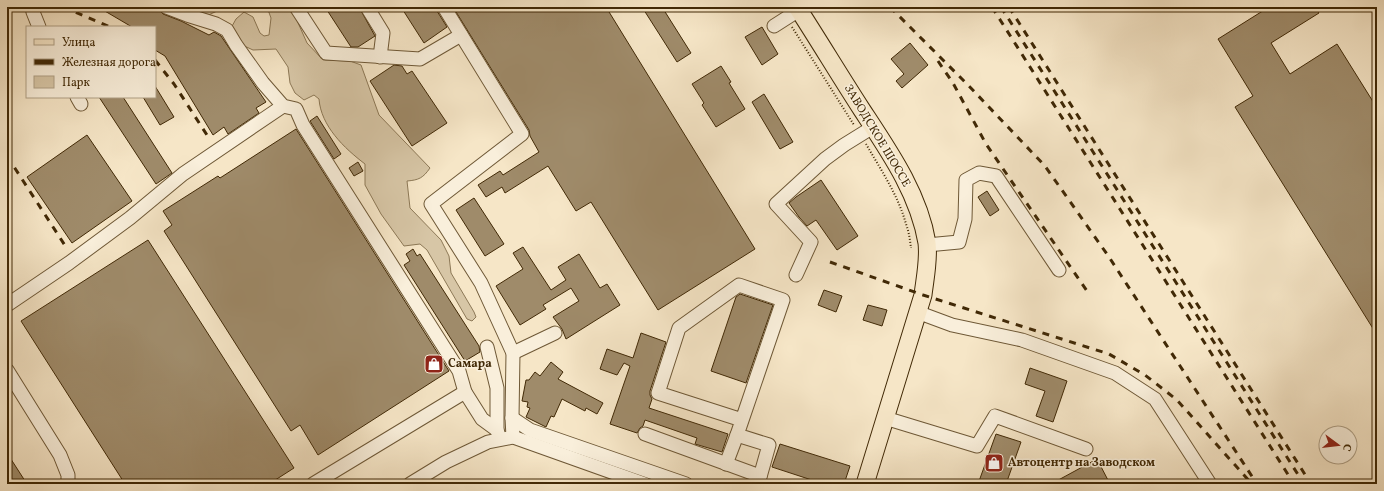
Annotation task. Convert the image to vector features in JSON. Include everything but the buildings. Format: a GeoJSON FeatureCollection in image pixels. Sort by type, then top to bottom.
{"type":"FeatureCollection","features":[{"type":"Feature","properties":{"kind":"main road","name":"ЗАВОДСКОЕ ШОССЕ"},"geometry":{"type":"LineString","coordinates":[[794,12],[866,131],[889,152],[911,192],[922,222],[919,247],[927,264],[923,295],[865,484]]}},
{"type":"Feature","properties":{"kind":"street"},"geometry":{"type":"LineString","coordinates":[[32,7],[39,26]]}},
{"type":"Feature","properties":{"kind":"street"},"geometry":{"type":"LineString","coordinates":[[166,7],[216,24],[227,30],[263,83],[283,106],[296,109],[303,125],[459,371],[465,392],[482,419],[503,435],[645,484]]}},
{"type":"Feature","properties":{"kind":"street"},"geometry":{"type":"LineString","coordinates":[[296,7],[326,53],[420,59],[461,35]]}},
{"type":"Feature","properties":{"kind":"street"},"geometry":{"type":"LineString","coordinates":[[366,7],[383,33],[380,57]]}},
{"type":"Feature","properties":{"kind":"street"},"geometry":{"type":"LineString","coordinates":[[410,484],[446,462],[503,435],[512,418],[513,353],[481,283],[431,204],[522,134],[444,7]]}},
{"type":"Feature","properties":{"kind":"street"},"geometry":{"type":"LineString","coordinates":[[774,26],[794,12]]}},
{"type":"Feature","properties":{"kind":"street"},"geometry":{"type":"LineString","coordinates":[[7,305],[69,263],[130,218],[183,174],[283,106]]}},
{"type":"Feature","properties":{"kind":"street"},"geometry":{"type":"LineString","coordinates":[[796,275],[811,242],[776,204],[825,159],[866,131]]}},
{"type":"Feature","properties":{"kind":"street"},"geometry":{"type":"LineString","coordinates":[[919,247],[959,242],[965,219],[966,180],[979,173],[996,176],[1059,270]]}},
{"type":"Feature","properties":{"kind":"street"},"geometry":{"type":"LineString","coordinates":[[726,464],[737,435],[783,300],[739,285],[679,328],[658,394],[742,420]]}},
{"type":"Feature","properties":{"kind":"street"},"geometry":{"type":"LineString","coordinates":[[918,312],[952,325],[1022,340],[1115,373],[1155,399],[1210,484]]}},
{"type":"Feature","properties":{"kind":"street"},"geometry":{"type":"LineString","coordinates":[[513,353],[555,333]]}},
{"type":"Feature","properties":{"kind":"street"},"geometry":{"type":"LineString","coordinates":[[487,347],[497,388],[503,435]]}},
{"type":"Feature","properties":{"kind":"street"},"geometry":{"type":"LineString","coordinates":[[7,370],[60,455],[68,475],[68,484]]}},
{"type":"Feature","properties":{"kind":"street"},"geometry":{"type":"LineString","coordinates":[[312,484],[465,392]]}},
{"type":"Feature","properties":{"kind":"street"},"geometry":{"type":"LineString","coordinates":[[885,418],[976,446],[995,416],[1086,449]]}},
{"type":"Feature","properties":{"kind":"street"},"geometry":{"type":"LineString","coordinates":[[512,418],[530,430],[686,484]]}},
{"type":"Feature","properties":{"kind":"street"},"geometry":{"type":"LineString","coordinates":[[645,434],[726,464],[759,480],[769,445],[737,435]]}},
{"type":"Feature","properties":{"kind":"path"},"geometry":{"type":"LineString","coordinates":[[794,12],[866,131],[906,224],[919,247]]}},
{"type":"Feature","properties":{"kind":"green space"},"geometry":{"type":"Polygon","coordinates":[[[167,7],[226,7],[204,17],[167,7]]]}},
{"type":"Feature","properties":{"kind":"green space"},"geometry":{"type":"Polygon","coordinates":[[[267,7],[291,7],[307,43],[323,60],[350,61],[361,65],[379,115],[430,168],[420,178],[407,181],[410,208],[441,240],[449,256],[451,273],[476,317],[472,321],[467,319],[427,250],[420,244],[404,246],[381,214],[365,185],[365,164],[349,151],[335,136],[324,118],[319,99],[314,95],[304,100],[295,93],[290,83],[288,67],[276,49],[253,50],[238,43],[231,28],[236,19],[244,12],[253,17],[260,33],[264,36],[269,35],[271,18],[267,7]]]}},
{"type":"Feature","properties":{"kind":"railway"},"geometry":{"type":"LineString","coordinates":[[63,7],[108,26]]}},
{"type":"Feature","properties":{"kind":"railway"},"geometry":{"type":"LineString","coordinates":[[890,7],[968,85],[1045,166],[1109,257],[1257,484]]}},
{"type":"Feature","properties":{"kind":"railway"},"geometry":{"type":"LineString","coordinates":[[992,7],[1294,484]]}},
{"type":"Feature","properties":{"kind":"railway"},"geometry":{"type":"LineString","coordinates":[[1001,7],[1304,484]]}},
{"type":"Feature","properties":{"kind":"railway"},"geometry":{"type":"LineString","coordinates":[[1009,7],[1311,484]]}},
{"type":"Feature","properties":{"kind":"railway"},"geometry":{"type":"LineString","coordinates":[[156,61],[174,84],[207,135]]}},
{"type":"Feature","properties":{"kind":"railway"},"geometry":{"type":"LineString","coordinates":[[938,61],[953,83],[986,144],[1087,291]]}},
{"type":"Feature","properties":{"kind":"railway"},"geometry":{"type":"LineString","coordinates":[[7,156],[66,247]]}},
{"type":"Feature","properties":{"kind":"railway"},"geometry":{"type":"LineString","coordinates":[[830,262],[923,295],[1109,354],[1145,375],[1177,400],[1251,483]]}},
{"type":"Feature","properties":{"kind":"place","name":"Самара"},"geometry":{"type":"Point","coordinates":[434,364]}},
{"type":"Feature","properties":{"kind":"place","name":"Автоцентр на Заводском"},"geometry":{"type":"Point","coordinates":[994,463]}}]}
